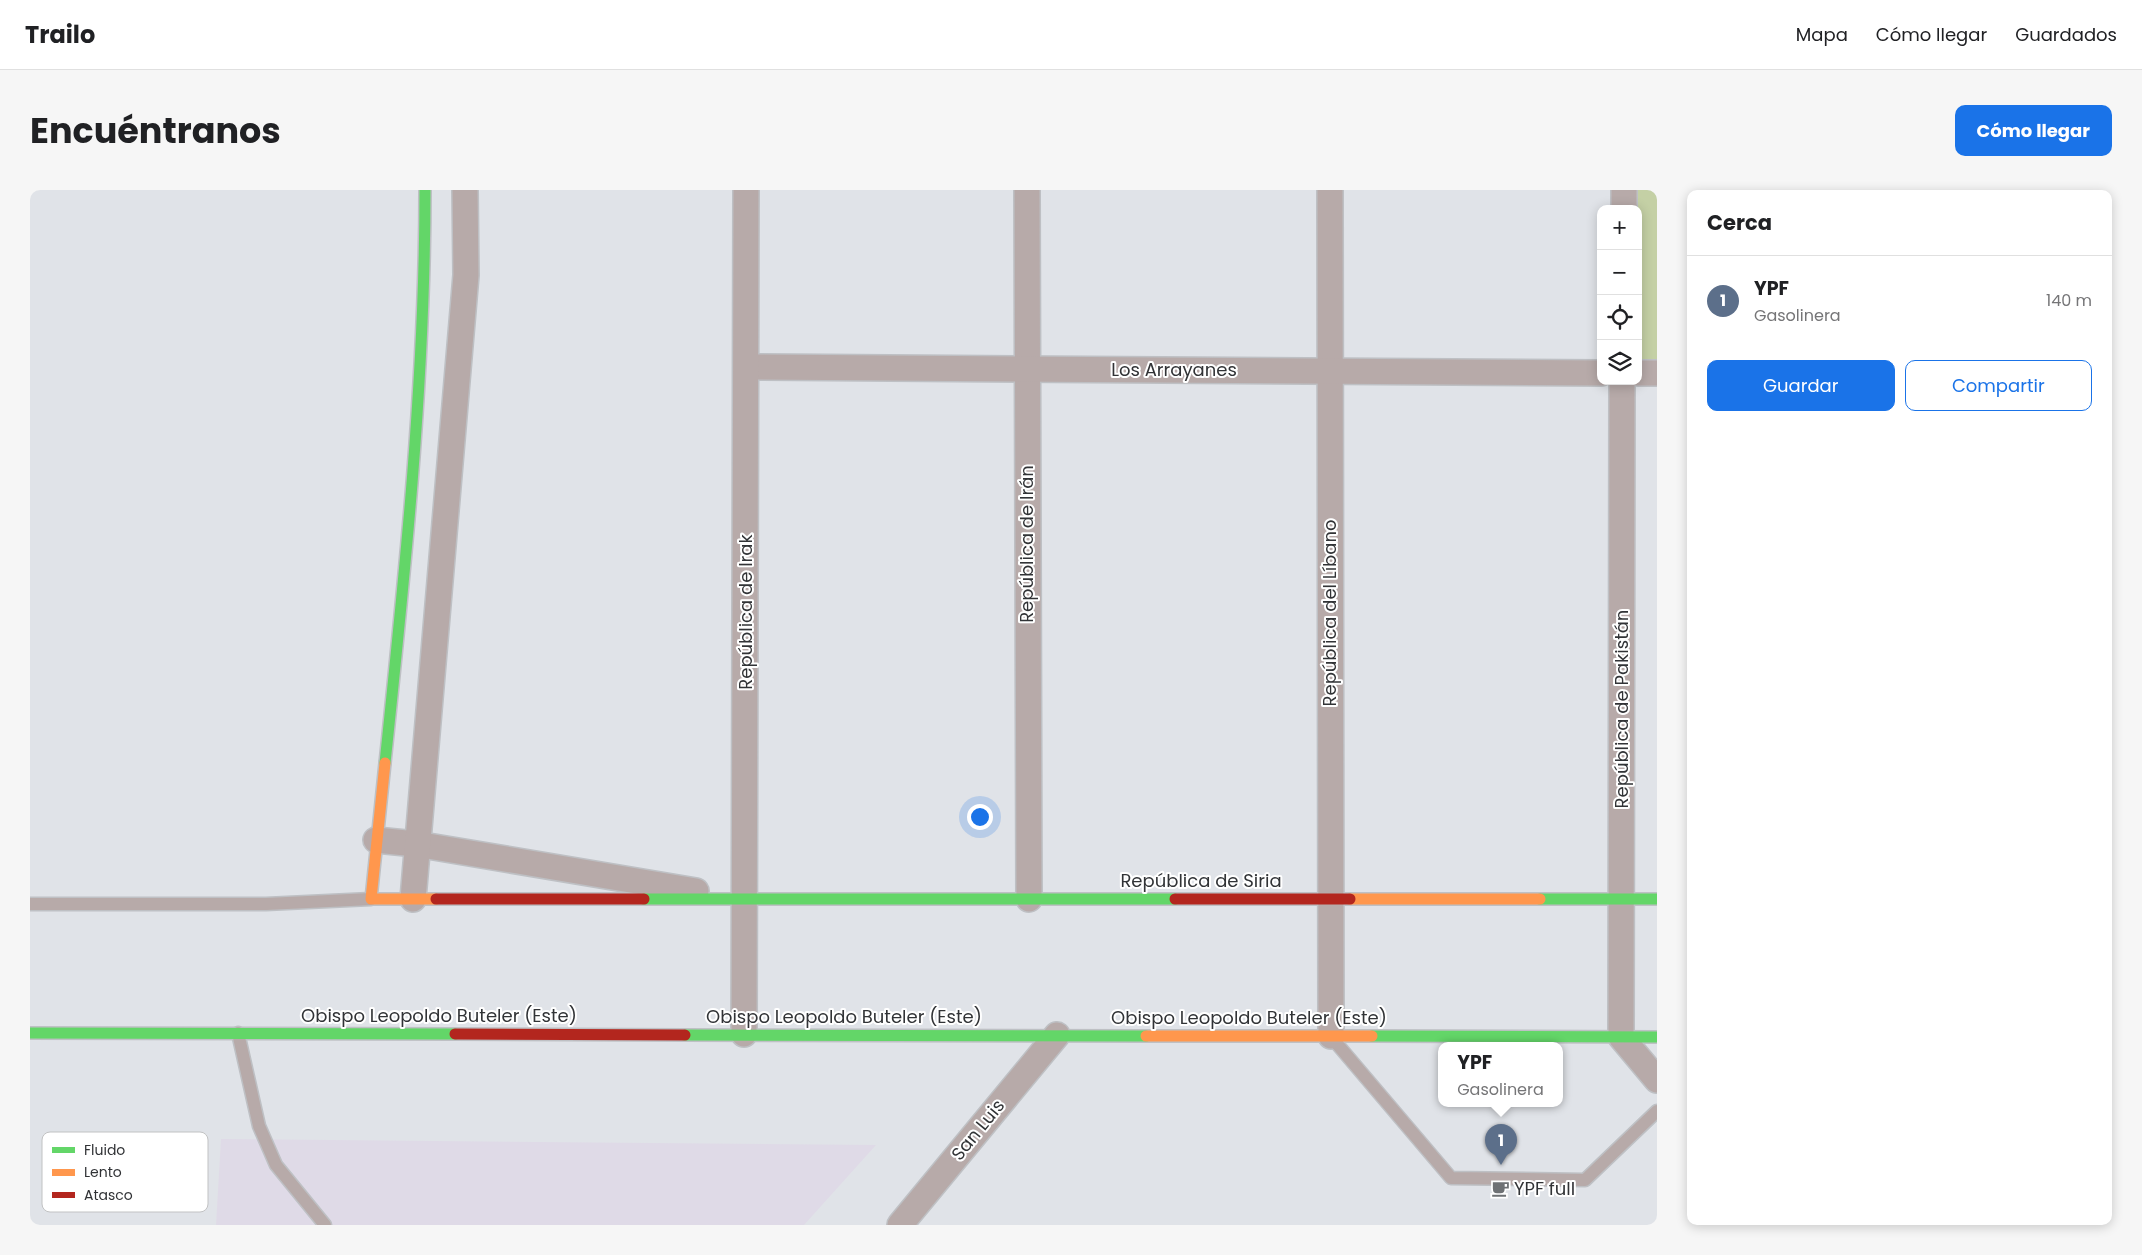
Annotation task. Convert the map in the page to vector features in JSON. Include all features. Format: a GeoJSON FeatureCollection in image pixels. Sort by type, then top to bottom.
{"type":"FeatureCollection","features":[{"type":"Feature","properties":{"kind":"main road"},"geometry":{"type":"LineString","coordinates":[[371,899],[414,490],[425,268],[425,190]]}},
{"type":"Feature","properties":{"kind":"main road","name":"República de Siria"},"geometry":{"type":"LineString","coordinates":[[371,899],[1657,899]]}},
{"type":"Feature","properties":{"kind":"main road","name":"Obispo Leopoldo Buteler (Este)"},"geometry":{"type":"LineString","coordinates":[[30,1033],[1657,1037]]}},
{"type":"Feature","properties":{"kind":"street"},"geometry":{"type":"LineString","coordinates":[[413,899],[416,844],[466,275],[465,190]]}},
{"type":"Feature","properties":{"kind":"street","name":"República de Irak"},"geometry":{"type":"LineString","coordinates":[[744,1034],[746,899],[746,190]]}},
{"type":"Feature","properties":{"kind":"street","name":"República de Irán"},"geometry":{"type":"LineString","coordinates":[[1027,190],[1026,369],[1029,899]]}},
{"type":"Feature","properties":{"kind":"street","name":"República del Líbano"},"geometry":{"type":"LineString","coordinates":[[1330,190],[1331,1036]]}},
{"type":"Feature","properties":{"kind":"street"},"geometry":{"type":"LineString","coordinates":[[1624,190],[1624,205]]}},
{"type":"Feature","properties":{"kind":"street","name":"Los Arrayanes"},"geometry":{"type":"LineString","coordinates":[[747,367],[1597,373]]}},
{"type":"Feature","properties":{"kind":"street"},"geometry":{"type":"LineString","coordinates":[[1642,373],[1657,373]]}},
{"type":"Feature","properties":{"kind":"street","name":"República de Pakistán"},"geometry":{"type":"LineString","coordinates":[[1621,1037],[1622,385]]}},
{"type":"Feature","properties":{"kind":"street"},"geometry":{"type":"LineString","coordinates":[[376,840],[416,844],[746,899]]}},
{"type":"Feature","properties":{"kind":"street","name":"San Luis"},"geometry":{"type":"LineString","coordinates":[[900,1225],[1057,1035]]}},
{"type":"Feature","properties":{"kind":"street"},"geometry":{"type":"LineString","coordinates":[[1621,1037],[1657,1080]]}},
{"type":"Feature","properties":{"kind":"lane"},"geometry":{"type":"LineString","coordinates":[[30,904],[266,904],[371,899]]}},
{"type":"Feature","properties":{"kind":"lane"},"geometry":{"type":"LineString","coordinates":[[238,1033],[259,1126],[276,1165],[325,1225]]}},
{"type":"Feature","properties":{"kind":"lane"},"geometry":{"type":"LineString","coordinates":[[1331,1036],[1451,1178],[1585,1180],[1657,1111]]}},
{"type":"Feature","properties":{"kind":"shaded area"},"geometry":{"type":"Polygon","coordinates":[[[221,1139],[876,1145],[804,1225],[216,1225],[221,1139]]]}},
{"type":"Feature","properties":{"kind":"green space"},"geometry":{"type":"Polygon","coordinates":[[[1624,190],[1657,190],[1657,373],[1642,373],[1642,205],[1624,205],[1624,190]]]}},
{"type":"Feature","properties":{"kind":"traffic: fast"},"geometry":{"type":"LineString","coordinates":[[385,763],[400,620],[418,405],[422,334],[425,190]]}},
{"type":"Feature","properties":{"kind":"traffic: fast"},"geometry":{"type":"LineString","coordinates":[[644,899],[1175,899]]}},
{"type":"Feature","properties":{"kind":"traffic: fast"},"geometry":{"type":"LineString","coordinates":[[1540,899],[1657,899]]}},
{"type":"Feature","properties":{"kind":"traffic: fast"},"geometry":{"type":"LineString","coordinates":[[30,1033],[455,1034]]}},
{"type":"Feature","properties":{"kind":"traffic: fast"},"geometry":{"type":"LineString","coordinates":[[685,1035],[1146,1036]]}},
{"type":"Feature","properties":{"kind":"traffic: fast"},"geometry":{"type":"LineString","coordinates":[[1372,1036],[1657,1037]]}},
{"type":"Feature","properties":{"kind":"traffic: slow"},"geometry":{"type":"LineString","coordinates":[[385,763],[371,899],[436,899]]}},
{"type":"Feature","properties":{"kind":"traffic: slow"},"geometry":{"type":"LineString","coordinates":[[1350,899],[1540,899]]}},
{"type":"Feature","properties":{"kind":"traffic: slow"},"geometry":{"type":"LineString","coordinates":[[1146,1036],[1372,1036]]}},
{"type":"Feature","properties":{"kind":"traffic: jam"},"geometry":{"type":"LineString","coordinates":[[436,899],[644,899]]}},
{"type":"Feature","properties":{"kind":"traffic: jam"},"geometry":{"type":"LineString","coordinates":[[1175,899],[1350,899]]}},
{"type":"Feature","properties":{"kind":"traffic: jam"},"geometry":{"type":"LineString","coordinates":[[455,1034],[685,1035]]}},
{"type":"Feature","properties":{"kind":"place","name":"YPF"},"geometry":{"type":"Point","coordinates":[1501,1165]}},
{"type":"Feature","properties":{"kind":"place","name":"YPF full"},"geometry":{"type":"Point","coordinates":[1500,1189]}}]}
